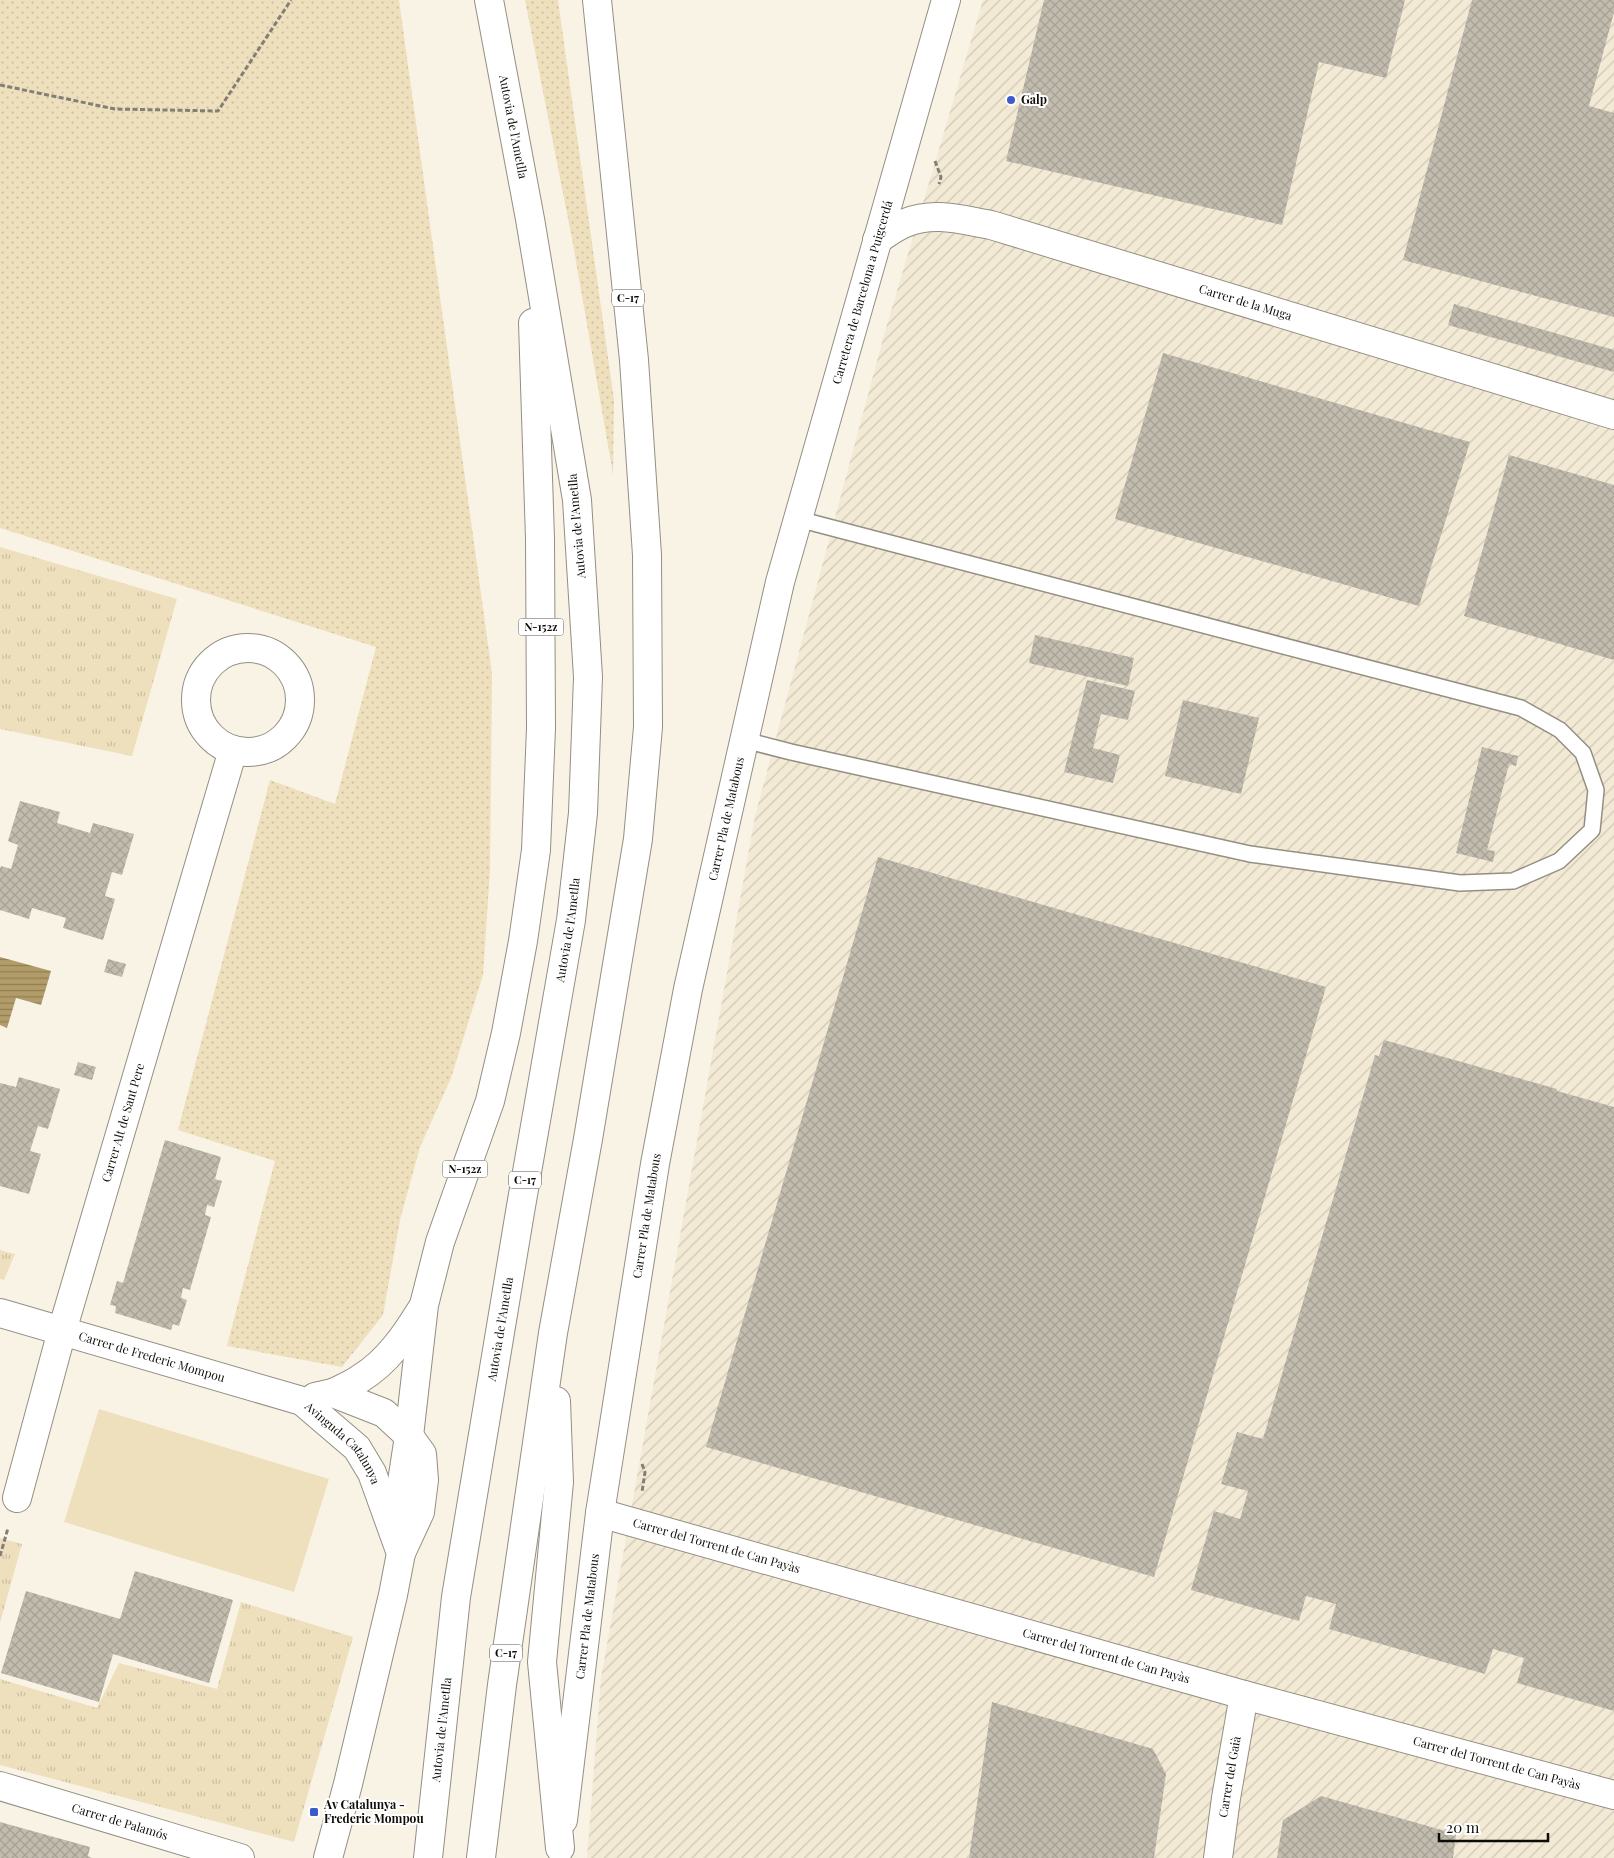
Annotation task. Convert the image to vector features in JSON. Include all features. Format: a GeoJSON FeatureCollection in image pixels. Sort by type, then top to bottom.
{"type":"FeatureCollection","features":[{"type":"Feature","properties":{"kind":"main road","name":"Autovia de l'Ametlla"},"geometry":{"type":"LineString","coordinates":[[428,1858],[456,1598],[571,920],[583,813],[588,677],[577,500],[530,219],[489,0]]}},
{"type":"Feature","properties":{"kind":"main road","name":"C-17"},"geometry":{"type":"LineString","coordinates":[[481,1858],[502,1685],[554,1333],[638,839],[648,728],[647,555],[634,360],[597,0]]}},
{"type":"Feature","properties":{"kind":"main road","name":"Carretera de Barcelona a Puigcerdá"},"geometry":{"type":"LineString","coordinates":[[780,582],[945,2]]}},
{"type":"Feature","properties":{"kind":"main road","name":"Carrer de la Muga"},"geometry":{"type":"LineString","coordinates":[[877,240],[904,224],[929,217],[938,216],[991,225],[1614,415]]}},
{"type":"Feature","properties":{"kind":"main road","name":"N-152z"},"geometry":{"type":"LineString","coordinates":[[328,1858],[348,1784],[401,1554],[400,1495],[409,1436],[424,1305],[440,1242],[490,1101],[506,1033],[518,968],[536,850],[541,728],[540,549],[530,219]]}},
{"type":"Feature","properties":{"kind":"main road","name":"Carrer Pla de Matabous"},"geometry":{"type":"LineString","coordinates":[[559,1853],[600,1513],[655,1164],[682,1018],[780,582]]}},
{"type":"Feature","properties":{"kind":"main road","name":"Carrer Alt de Sant Pere"},"geometry":{"type":"LineString","coordinates":[[17,1498],[62,1332],[233,750]]}},
{"type":"Feature","properties":{"kind":"main road","name":"Avinguda Catalunya"},"geometry":{"type":"LineString","coordinates":[[302,1401],[333,1393],[362,1378],[402,1340],[424,1305]]}},
{"type":"Feature","properties":{"kind":"main road","name":"Carrer de Frederic Mompou"},"geometry":{"type":"LineString","coordinates":[[0,1312],[62,1332],[302,1401]]}},
{"type":"Feature","properties":{"kind":"main road"},"geometry":{"type":"LineString","coordinates":[[554,1333],[559,1482],[542,1662],[559,1853]]}},
{"type":"Feature","properties":{"kind":"main road"},"geometry":{"type":"LineString","coordinates":[[333,1393],[384,1413],[409,1436]]}},
{"type":"Feature","properties":{"kind":"main road","name":"Avinguda Catalunya"},"geometry":{"type":"LineString","coordinates":[[302,1401],[356,1448],[372,1473],[401,1554]]}},
{"type":"Feature","properties":{"kind":"main road","name":"Carrer del Torrent de Can Payàs"},"geometry":{"type":"LineString","coordinates":[[600,1513],[1244,1695],[1614,1795]]}},
{"type":"Feature","properties":{"kind":"main road","name":"Carrer del Gaià"},"geometry":{"type":"LineString","coordinates":[[1218,1858],[1226,1798],[1244,1695]]}},
{"type":"Feature","properties":{"kind":"main road","name":"Carrer de Palamós"},"geometry":{"type":"LineString","coordinates":[[0,1786],[240,1858]]}},
{"type":"Feature","properties":{"kind":"lane"},"geometry":{"type":"LineString","coordinates":[[744,740],[1250,854],[1460,883],[1513,881],[1559,861],[1592,830],[1596,790],[1584,753],[1560,730],[1521,708],[798,519]]}},
{"type":"Feature","properties":{"kind":"path"},"geometry":{"type":"LineString","coordinates":[[0,85],[115,110],[218,111],[291,0]]}},
{"type":"Feature","properties":{"kind":"shaded area"},"geometry":{"type":"Polygon","coordinates":[[[983,0],[1614,0],[1614,1858],[587,1858],[601,1678],[755,816],[884,335],[983,0]]]}},
{"type":"Feature","properties":{"kind":"shaded area"},"geometry":{"type":"Polygon","coordinates":[[[0,957],[51,971],[41,1005],[16,998],[7,1028],[0,1025],[0,957]]]}},
{"type":"Feature","properties":{"kind":"green space"},"geometry":{"type":"Polygon","coordinates":[[[0,0],[399,0],[492,673],[490,870],[483,975],[451,1078],[420,1147],[400,1220],[383,1315],[342,1367],[227,1346],[275,1161],[178,1130],[270,780],[335,804],[376,647],[0,528],[0,0]]]}},
{"type":"Feature","properties":{"kind":"green space"},"geometry":{"type":"Polygon","coordinates":[[[525,0],[558,0],[614,400],[613,474],[573,244],[525,0]]]}},
{"type":"Feature","properties":{"kind":"green space"},"geometry":{"type":"Polygon","coordinates":[[[0,547],[177,599],[132,756],[0,729],[0,547]]]}},
{"type":"Feature","properties":{"kind":"green space"},"geometry":{"type":"Polygon","coordinates":[[[0,1250],[15,1254],[4,1280],[0,1279],[0,1250]]]}},
{"type":"Feature","properties":{"kind":"green space"},"geometry":{"type":"Polygon","coordinates":[[[99,1409],[329,1479],[294,1592],[64,1522],[99,1409]]]}},
{"type":"Feature","properties":{"kind":"green space"},"geometry":{"type":"Polygon","coordinates":[[[0,1538],[22,1544],[0,1623],[0,1538]]]}},
{"type":"Feature","properties":{"kind":"green space"},"geometry":{"type":"Polygon","coordinates":[[[241,1602],[353,1637],[294,1842],[0,1765],[0,1679],[97,1708],[119,1663],[217,1689],[241,1602]]]}},
{"type":"Feature","properties":{"kind":"building"},"geometry":{"type":"Polygon","coordinates":[[[1044,0],[1405,0],[1386,78],[1319,62],[1282,225],[1006,161],[1044,0]]]}},
{"type":"Feature","properties":{"kind":"building"},"geometry":{"type":"Polygon","coordinates":[[[1472,0],[1614,0],[1614,12],[1589,106],[1614,113],[1614,317],[1403,260],[1472,0]]]}},
{"type":"Feature","properties":{"kind":"building"},"geometry":{"type":"Polygon","coordinates":[[[1454,304],[1614,350],[1614,372],[1448,325],[1454,304]]]}},
{"type":"Feature","properties":{"kind":"building"},"geometry":{"type":"Polygon","coordinates":[[[1163,353],[1470,442],[1419,606],[1115,519],[1163,353]]]}},
{"type":"Feature","properties":{"kind":"building"},"geometry":{"type":"Polygon","coordinates":[[[1509,455],[1614,485],[1614,660],[1464,616],[1509,455]]]}},
{"type":"Feature","properties":{"kind":"building"},"geometry":{"type":"Polygon","coordinates":[[[1035,635],[1134,658],[1128,686],[1029,663],[1035,635]]]}},
{"type":"Feature","properties":{"kind":"building"},"geometry":{"type":"Polygon","coordinates":[[[1087,680],[1135,691],[1128,720],[1101,714],[1093,748],[1120,755],[1113,783],[1064,772],[1087,680]]]}},
{"type":"Feature","properties":{"kind":"building"},"geometry":{"type":"Polygon","coordinates":[[[1183,700],[1259,718],[1241,794],[1165,776],[1183,700]]]}},
{"type":"Feature","properties":{"kind":"building"},"geometry":{"type":"Polygon","coordinates":[[[1482,747],[1518,756],[1516,766],[1509,764],[1487,850],[1495,851],[1493,862],[1456,853],[1482,747]]]}},
{"type":"Feature","properties":{"kind":"building"},"geometry":{"type":"Polygon","coordinates":[[[20,801],[60,812],[57,823],[90,833],[93,823],[134,834],[122,875],[112,872],[105,896],[115,899],[103,940],[63,928],[66,918],[32,908],[29,919],[0,910],[0,868],[1,866],[11,869],[18,845],[8,841],[20,801]]]}},
{"type":"Feature","properties":{"kind":"building"},"geometry":{"type":"Polygon","coordinates":[[[878,857],[1326,987],[1154,1577],[706,1447],[878,857]]]}},
{"type":"Feature","properties":{"kind":"building"},"geometry":{"type":"Polygon","coordinates":[[[108,959],[126,964],[122,977],[104,972],[108,959]]]}},
{"type":"Feature","properties":{"kind":"building"},"geometry":{"type":"Polygon","coordinates":[[[1384,1040],[1614,1107],[1614,1711],[1517,1683],[1524,1658],[1493,1649],[1485,1674],[1329,1629],[1336,1604],[1306,1596],[1299,1621],[1191,1590],[1214,1511],[1240,1519],[1248,1491],[1221,1484],[1237,1432],[1263,1439],[1375,1055],[1379,1056],[1384,1040]]]}},
{"type":"Feature","properties":{"kind":"building"},"geometry":{"type":"Polygon","coordinates":[[[78,1062],[96,1067],[92,1080],[74,1075],[78,1062]]]}},
{"type":"Feature","properties":{"kind":"building"},"geometry":{"type":"Polygon","coordinates":[[[19,1077],[60,1089],[48,1129],[38,1126],[30,1151],[41,1154],[29,1194],[0,1186],[0,1083],[16,1087],[19,1077]]]}},
{"type":"Feature","properties":{"kind":"building"},"geometry":{"type":"Polygon","coordinates":[[[165,1140],[221,1157],[215,1179],[222,1181],[214,1207],[207,1205],[205,1215],[211,1217],[190,1290],[183,1288],[181,1298],[187,1300],[179,1326],[173,1324],[171,1330],[115,1313],[116,1306],[110,1305],[117,1281],[123,1283],[165,1140]]]}},
{"type":"Feature","properties":{"kind":"building"},"geometry":{"type":"Polygon","coordinates":[[[135,1571],[233,1600],[209,1683],[113,1654],[99,1702],[1,1673],[26,1591],[120,1619],[135,1571]]]}},
{"type":"Feature","properties":{"kind":"building"},"geometry":{"type":"Polygon","coordinates":[[[992,1702],[1153,1749],[1166,1774],[1154,1858],[969,1858],[992,1702]]]}},
{"type":"Feature","properties":{"kind":"building"},"geometry":{"type":"Polygon","coordinates":[[[1321,1796],[1456,1834],[1453,1858],[1277,1858],[1283,1820],[1321,1796]]]}},
{"type":"Feature","properties":{"kind":"building"},"geometry":{"type":"Polygon","coordinates":[[[0,1822],[90,1847],[88,1856],[92,1858],[0,1858],[0,1822]]]}},
{"type":"Feature","properties":{"kind":"place","name":"Galp"},"geometry":{"type":"Point","coordinates":[1011,100]}},
{"type":"Feature","properties":{"kind":"place","name":"Av Catalunya - Frederic Mompou"},"geometry":{"type":"Point","coordinates":[314,1812]}}]}
